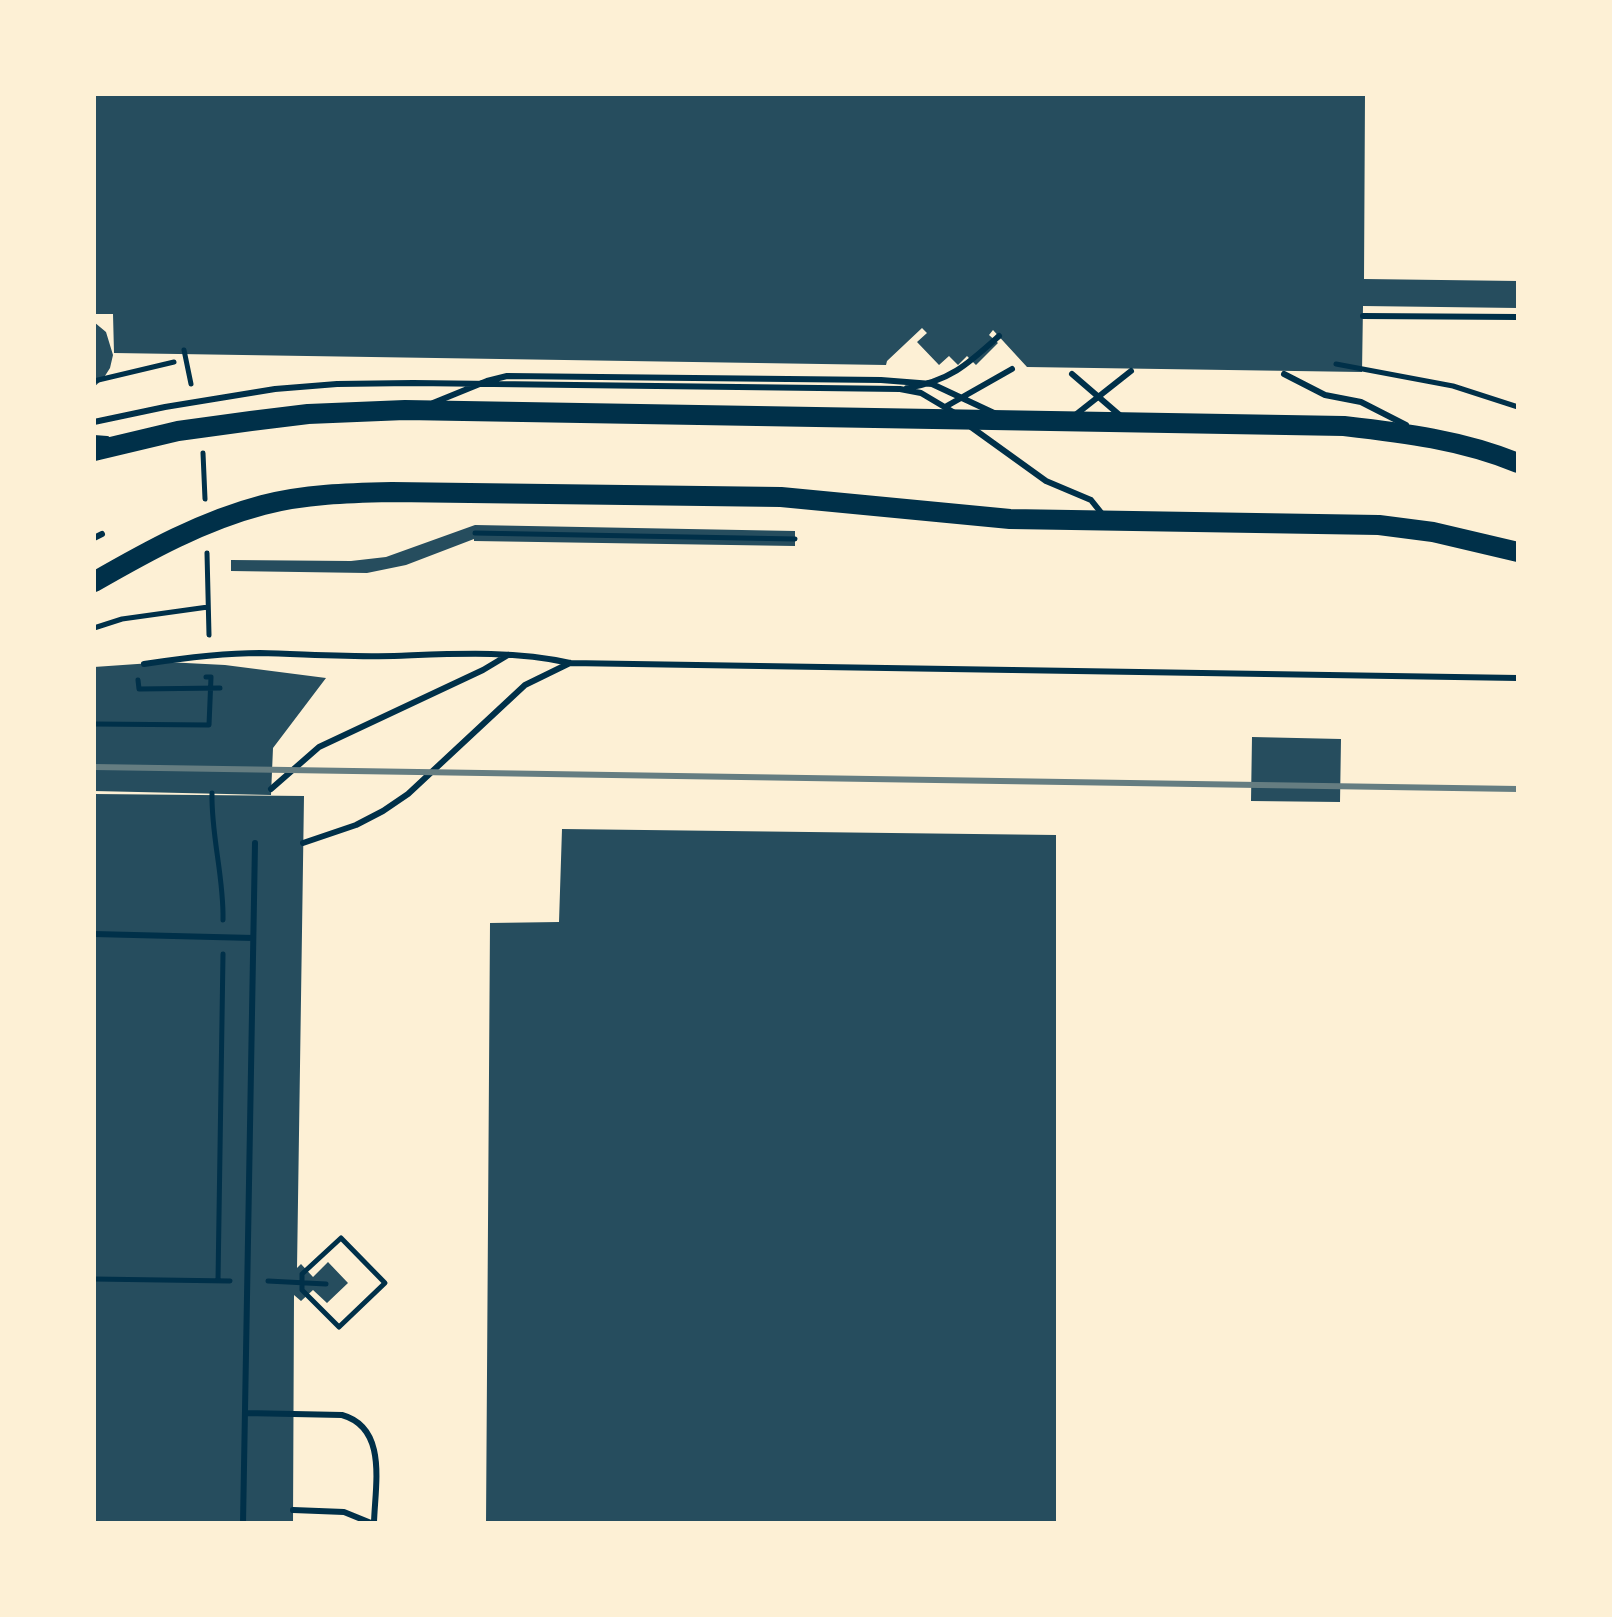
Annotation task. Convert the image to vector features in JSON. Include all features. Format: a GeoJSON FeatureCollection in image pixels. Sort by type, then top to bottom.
{"type":"FeatureCollection","features":[{"type":"Feature","properties":{"kind":"main road"},"geometry":{"type":"LineString","coordinates":[[94,451],[178,431],[308,414],[405,410],[1344,426],[1427,437],[1468,446],[1518,463]]}},
{"type":"Feature","properties":{"kind":"main road"},"geometry":{"type":"LineString","coordinates":[[94,582],[186,532],[244,511],[342,493],[781,497],[1010,519],[1379,525],[1433,532],[1518,552]]}},
{"type":"Feature","properties":{"kind":"lane"},"geometry":{"type":"LineString","coordinates":[[1363,316],[1518,317]]}},
{"type":"Feature","properties":{"kind":"lane"},"geometry":{"type":"LineString","coordinates":[[900,389],[944,379],[965,367],[999,336]]}},
{"type":"Feature","properties":{"kind":"lane"},"geometry":{"type":"LineString","coordinates":[[925,418],[1012,369]]}},
{"type":"Feature","properties":{"kind":"lane"},"geometry":{"type":"LineString","coordinates":[[1066,422],[1131,371]]}},
{"type":"Feature","properties":{"kind":"lane"},"geometry":{"type":"LineString","coordinates":[[1072,374],[1129,423]]}},
{"type":"Feature","properties":{"kind":"lane"},"geometry":{"type":"LineString","coordinates":[[1284,374],[1325,395],[1361,402],[1427,437]]}},
{"type":"Feature","properties":{"kind":"lane"},"geometry":{"type":"LineString","coordinates":[[405,410],[428,405],[507,376],[881,380],[932,384],[1016,421]]}},
{"type":"Feature","properties":{"kind":"lane"},"geometry":{"type":"LineString","coordinates":[[94,422],[275,389],[337,384],[900,389],[921,393],[941,403],[1046,481],[1091,500],[1107,521]]}},
{"type":"Feature","properties":{"kind":"lane"},"geometry":{"type":"LineString","coordinates":[[94,438],[134,438],[178,431]]}},
{"type":"Feature","properties":{"kind":"lane"},"geometry":{"type":"LineString","coordinates":[[94,538],[102,534]]}},
{"type":"Feature","properties":{"kind":"lane"},"geometry":{"type":"LineString","coordinates":[[144,664],[201,655],[257,653],[508,655],[540,656],[570,663],[1518,678]]}},
{"type":"Feature","properties":{"kind":"lane"},"geometry":{"type":"LineString","coordinates":[[271,789],[319,747],[483,670],[508,655]]}},
{"type":"Feature","properties":{"kind":"lane"},"geometry":{"type":"LineString","coordinates":[[303,843],[356,825],[383,811],[408,794],[525,685],[570,663]]}},
{"type":"Feature","properties":{"kind":"lane"},"geometry":{"type":"LineString","coordinates":[[243,1523],[255,843]]}},
{"type":"Feature","properties":{"kind":"lane"},"geometry":{"type":"LineString","coordinates":[[94,934],[253,938]]}},
{"type":"Feature","properties":{"kind":"lane"},"geometry":{"type":"LineString","coordinates":[[245,1413],[342,1415],[355,1418],[366,1428],[376,1453],[372,1523],[344,1512],[293,1510]]}},
{"type":"Feature","properties":{"kind":"path"},"geometry":{"type":"LineString","coordinates":[[94,381],[174,362]]}},
{"type":"Feature","properties":{"kind":"path"},"geometry":{"type":"LineString","coordinates":[[1336,364],[1453,386],[1518,407]]}},
{"type":"Feature","properties":{"kind":"path"},"geometry":{"type":"LineString","coordinates":[[203,452],[205,501]]}},
{"type":"Feature","properties":{"kind":"path"},"geometry":{"type":"LineString","coordinates":[[475,533],[795,539]]}},
{"type":"Feature","properties":{"kind":"path"},"geometry":{"type":"LineString","coordinates":[[206,544],[210,637]]}},
{"type":"Feature","properties":{"kind":"path"},"geometry":{"type":"LineString","coordinates":[[94,628],[122,619],[208,607]]}},
{"type":"Feature","properties":{"kind":"path"},"geometry":{"type":"LineString","coordinates":[[137,672],[139,689],[220,688]]}},
{"type":"Feature","properties":{"kind":"path"},"geometry":{"type":"LineString","coordinates":[[94,724],[209,725],[211,677]]}},
{"type":"Feature","properties":{"kind":"path"},"geometry":{"type":"LineString","coordinates":[[212,793],[224,892],[218,1281]]}},
{"type":"Feature","properties":{"kind":"path"},"geometry":{"type":"LineString","coordinates":[[341,1238],[385,1283],[339,1327],[302,1290],[302,1274],[341,1238]]}},
{"type":"Feature","properties":{"kind":"path"},"geometry":{"type":"LineString","coordinates":[[94,1279],[326,1284]]}},
{"type":"Feature","properties":{"kind":"building"},"geometry":{"type":"Polygon","coordinates":[[[94,94],[1365,94],[1364,279],[1518,281],[1518,308],[1363,306],[1362,372],[1027,367],[993,330],[989,335],[998,343],[976,365],[967,356],[958,365],[949,356],[939,365],[917,342],[927,333],[922,328],[886,365],[114,353],[113,314],[94,314],[94,94]]]}},
{"type":"Feature","properties":{"kind":"building"},"geometry":{"type":"Polygon","coordinates":[[[94,322],[106,332],[113,355],[110,368],[94,387],[94,322]]]}},
{"type":"Feature","properties":{"kind":"building"},"geometry":{"type":"Polygon","coordinates":[[[475,525],[795,531],[795,546],[474,539],[406,565],[367,573],[231,571],[231,560],[351,561],[386,557],[475,525]]]}},
{"type":"Feature","properties":{"kind":"building"},"geometry":{"type":"Polygon","coordinates":[[[166,662],[225,665],[326,678],[273,748],[271,795],[94,791],[94,667],[166,662]]]}},
{"type":"Feature","properties":{"kind":"building"},"geometry":{"type":"Polygon","coordinates":[[[1252,737],[1341,739],[1340,802],[1251,801],[1252,737]]]}},
{"type":"Feature","properties":{"kind":"building"},"geometry":{"type":"Polygon","coordinates":[[[94,794],[304,796],[297,1268],[301,1264],[313,1277],[328,1262],[348,1283],[327,1303],[313,1290],[301,1301],[294,1295],[293,1523],[94,1523],[94,794]]]}},
{"type":"Feature","properties":{"kind":"building"},"geometry":{"type":"Polygon","coordinates":[[[562,829],[1056,835],[1056,1523],[486,1523],[490,923],[559,922],[562,829]]]}},
{"type":"Feature","properties":{"kind":"railway"},"geometry":{"type":"LineString","coordinates":[[94,767],[1518,789]]}}]}
